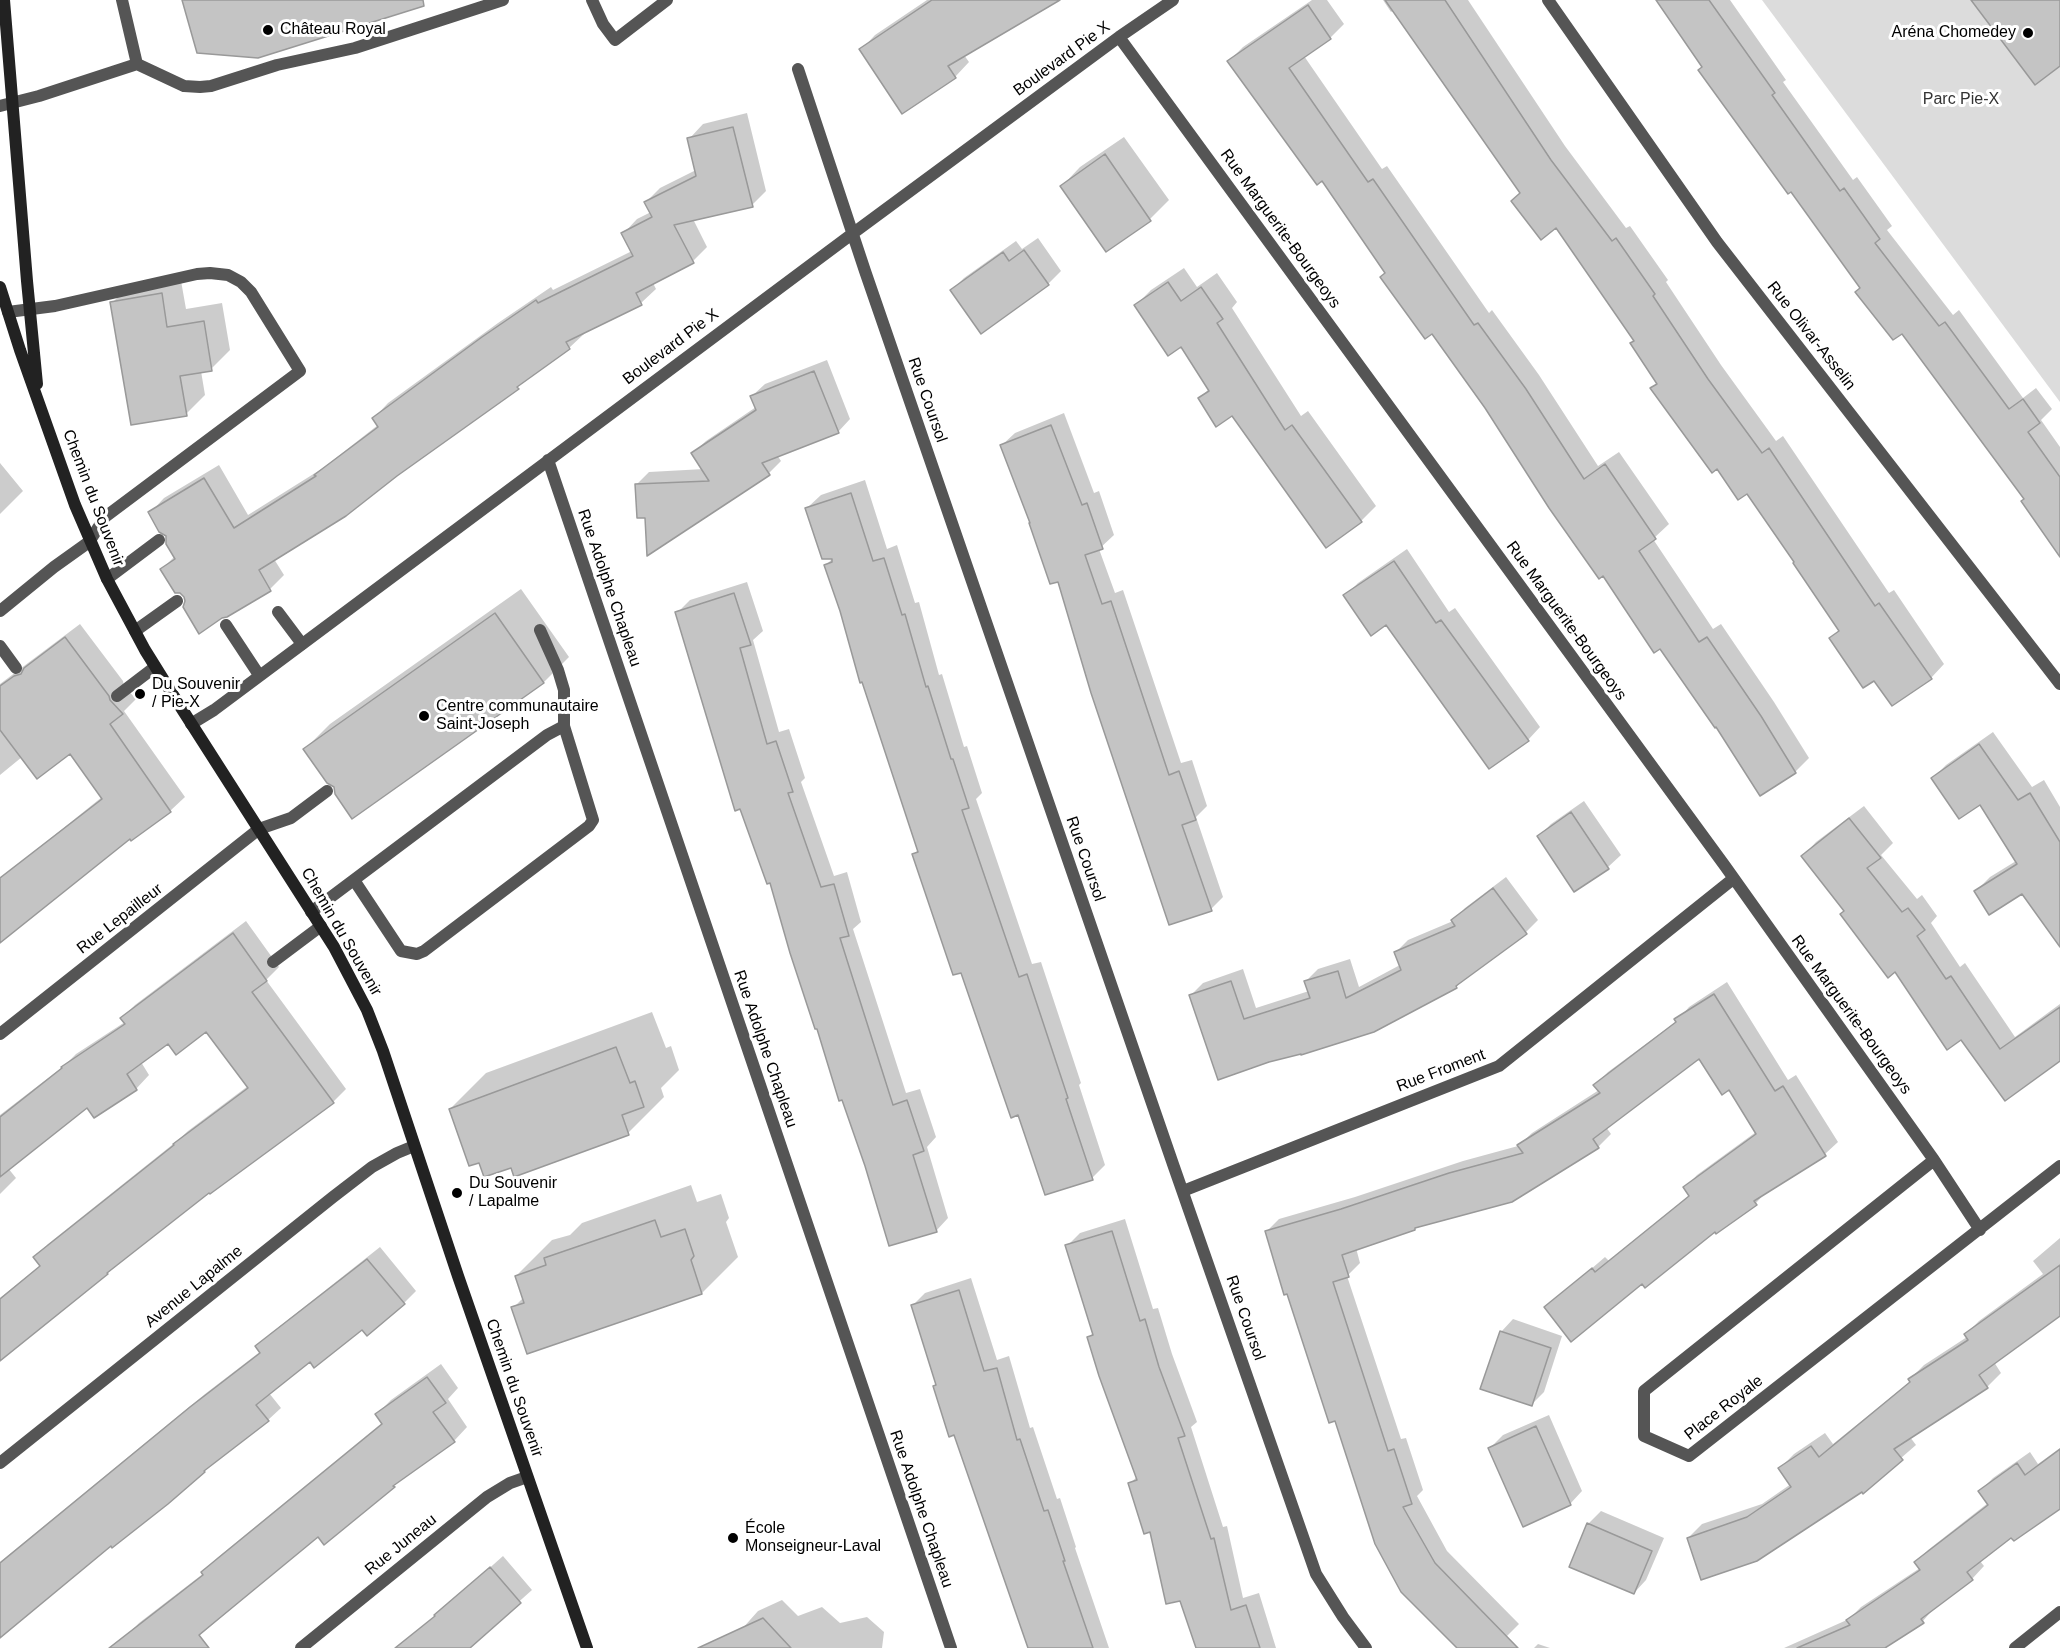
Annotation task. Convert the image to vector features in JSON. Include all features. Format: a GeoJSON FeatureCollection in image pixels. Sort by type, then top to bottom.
{"type":"FeatureCollection","features":[{"type":"Feature","properties":{"kind":"street"},"geometry":{"type":"LineString","coordinates":[[4,0],[6,105],[40,403]]}},
{"type":"Feature","properties":{"kind":"street"},"geometry":{"type":"LineString","coordinates":[[122,0],[137,64]]}},
{"type":"Feature","properties":{"kind":"street"},"geometry":{"type":"LineString","coordinates":[[6,105],[137,64],[184,86],[211,86],[277,65],[355,48],[503,0]]}},
{"type":"Feature","properties":{"kind":"street"},"geometry":{"type":"LineString","coordinates":[[592,0],[603,24],[615,40],[667,0]]}},
{"type":"Feature","properties":{"kind":"street","name":"Boulevard Pie X"},"geometry":{"type":"LineString","coordinates":[[191,724],[1119,37],[1173,0]]}},
{"type":"Feature","properties":{"kind":"street","name":"Rue Olivar-Asselin"},"geometry":{"type":"LineString","coordinates":[[1548,0],[1717,242],[2060,684]]}},
{"type":"Feature","properties":{"kind":"street","name":"Rue Marguerite-Bourgeoys"},"geometry":{"type":"LineString","coordinates":[[1119,37],[1733,879],[1934,1160],[1980,1230]]}},
{"type":"Feature","properties":{"kind":"street","name":"Rue Coursol"},"geometry":{"type":"LineString","coordinates":[[798,69],[852,234],[1316,1574],[1366,1648]]}},
{"type":"Feature","properties":{"kind":"street"},"geometry":{"type":"LineString","coordinates":[[0,611],[89,542],[105,517],[300,371],[251,292],[241,282],[228,275],[196,274],[111,295],[8,312]]}},
{"type":"Feature","properties":{"kind":"street"},"geometry":{"type":"LineString","coordinates":[[0,287],[40,403]]}},
{"type":"Feature","properties":{"kind":"street","name":"Chemin du Souvenir"},"geometry":{"type":"LineString","coordinates":[[40,403],[89,542],[135,631],[155,667],[321,926],[367,1010],[587,1648]]}},
{"type":"Feature","properties":{"kind":"street","name":"Rue Adolphe Chapleau"},"geometry":{"type":"LineString","coordinates":[[548,460],[951,1648]]}},
{"type":"Feature","properties":{"kind":"street"},"geometry":{"type":"LineString","coordinates":[[107,579],[159,540]]}},
{"type":"Feature","properties":{"kind":"street"},"geometry":{"type":"LineString","coordinates":[[135,631],[177,601]]}},
{"type":"Feature","properties":{"kind":"street"},"geometry":{"type":"LineString","coordinates":[[278,612],[302,644]]}},
{"type":"Feature","properties":{"kind":"street"},"geometry":{"type":"LineString","coordinates":[[226,626],[259,675]]}},
{"type":"Feature","properties":{"kind":"street"},"geometry":{"type":"LineString","coordinates":[[354,880],[401,951],[417,954],[589,826],[593,820],[564,726],[564,690],[558,670],[540,630]]}},
{"type":"Feature","properties":{"kind":"street"},"geometry":{"type":"LineString","coordinates":[[0,646],[16,668]]}},
{"type":"Feature","properties":{"kind":"street"},"geometry":{"type":"LineString","coordinates":[[117,696],[155,667]]}},
{"type":"Feature","properties":{"kind":"street"},"geometry":{"type":"LineString","coordinates":[[311,912],[547,735],[564,726]]}},
{"type":"Feature","properties":{"kind":"street","name":"Rue Lepailleur"},"geometry":{"type":"LineString","coordinates":[[0,1034],[259,830],[291,818],[327,791]]}},
{"type":"Feature","properties":{"kind":"street","name":"Rue Froment"},"geometry":{"type":"LineString","coordinates":[[1183,1191],[1499,1066],[1733,879]]}},
{"type":"Feature","properties":{"kind":"street"},"geometry":{"type":"LineString","coordinates":[[273,962],[321,926]]}},
{"type":"Feature","properties":{"kind":"street","name":"Avenue Lapalme"},"geometry":{"type":"LineString","coordinates":[[0,1463],[372,1167],[414,1146]]}},
{"type":"Feature","properties":{"kind":"street","name":"Place Royale"},"geometry":{"type":"LineString","coordinates":[[1934,1160],[1644,1391],[1644,1436],[1689,1456],[2060,1166]]}},
{"type":"Feature","properties":{"kind":"street","name":"Rue Juneau"},"geometry":{"type":"LineString","coordinates":[[301,1648],[487,1497],[527,1477]]}},
{"type":"Feature","properties":{"kind":"street"},"geometry":{"type":"LineString","coordinates":[[2015,1648],[2060,1612]]}},
{"type":"Feature","properties":{"kind":"green space","name":"Parc Pie-X"},"geometry":{"type":"Polygon","coordinates":[[[1762,0],[2060,0],[2060,402],[1762,0]]]}},
{"type":"Feature","properties":{"kind":"building","name":"Château Royal"},"geometry":{"type":"Polygon","coordinates":[[[182,0],[423,0],[424,6],[258,58],[197,53],[182,0]]]}},
{"type":"Feature","properties":{"kind":"building"},"geometry":{"type":"Polygon","coordinates":[[[932,0],[1060,0],[948,66],[956,78],[902,114],[859,49],[932,0]]]}},
{"type":"Feature","properties":{"kind":"building"},"geometry":{"type":"Polygon","coordinates":[[[1385,0],[1445,0],[1551,160],[1612,241],[1616,238],[1655,294],[1653,296],[1708,379],[1762,453],[1769,448],[1875,606],[1879,603],[1932,679],[1892,706],[1874,681],[1863,688],[1829,638],[1839,631],[1747,494],[1738,500],[1717,469],[1712,473],[1650,388],[1657,384],[1630,343],[1634,341],[1556,228],[1541,240],[1511,201],[1520,193],[1385,0]]]}},
{"type":"Feature","properties":{"kind":"building"},"geometry":{"type":"Polygon","coordinates":[[[1656,0],[1709,0],[1775,93],[1772,95],[1840,191],[1844,188],[1880,239],[1875,243],[1939,326],[1945,322],[2009,409],[2023,399],[2040,423],[2028,432],[2060,477],[2060,557],[2021,501],[2024,499],[1902,334],[1893,340],[1855,292],[1860,288],[1791,192],[1788,194],[1698,70],[1702,67],[1656,0]]]}},
{"type":"Feature","properties":{"kind":"building","name":"Aréna Chomedey"},"geometry":{"type":"Polygon","coordinates":[[[1971,0],[2060,0],[2060,66],[2035,85],[1971,0]]]}},
{"type":"Feature","properties":{"kind":"building"},"geometry":{"type":"Polygon","coordinates":[[[1308,5],[1331,39],[1289,68],[1368,182],[1373,179],[1474,325],[1478,323],[1526,389],[1584,479],[1605,464],[1656,539],[1639,551],[1699,642],[1707,637],[1761,716],[1796,773],[1760,796],[1716,727],[1660,649],[1654,653],[1603,576],[1599,579],[1549,508],[1485,408],[1432,334],[1425,339],[1380,277],[1385,273],[1322,181],[1317,185],[1227,61],[1308,5]]]}},
{"type":"Feature","properties":{"kind":"building"},"geometry":{"type":"Polygon","coordinates":[[[733,127],[753,207],[674,225],[694,263],[636,293],[642,305],[566,342],[570,349],[517,387],[519,389],[397,476],[346,516],[259,570],[271,591],[222,618],[199,634],[183,607],[184,597],[180,593],[175,593],[160,569],[175,559],[166,544],[166,536],[159,532],[148,512],[204,478],[234,528],[316,476],[314,475],[378,427],[372,418],[482,337],[536,300],[538,303],[633,256],[621,233],[652,217],[644,202],[696,176],[687,138],[733,127]]]}},
{"type":"Feature","properties":{"kind":"building"},"geometry":{"type":"Polygon","coordinates":[[[1105,154],[1151,221],[1106,252],[1060,186],[1105,154]]]}},
{"type":"Feature","properties":{"kind":"building"},"geometry":{"type":"Polygon","coordinates":[[[1024,250],[1049,285],[981,334],[950,290],[1003,252],[1009,261],[1024,250]]]}},
{"type":"Feature","properties":{"kind":"building"},"geometry":{"type":"Polygon","coordinates":[[[1168,282],[1181,301],[1201,287],[1223,319],[1217,323],[1285,430],[1292,425],[1362,522],[1326,548],[1232,416],[1216,427],[1198,398],[1209,391],[1181,347],[1168,356],[1134,305],[1168,282]]]}},
{"type":"Feature","properties":{"kind":"building"},"geometry":{"type":"Polygon","coordinates":[[[162,293],[167,327],[204,321],[212,371],[180,376],[187,416],[131,425],[110,302],[162,293]]]}},
{"type":"Feature","properties":{"kind":"building"},"geometry":{"type":"Polygon","coordinates":[[[814,371],[839,433],[762,463],[770,475],[647,556],[645,518],[637,518],[635,484],[709,481],[691,453],[756,410],[750,396],[814,371]]]}},
{"type":"Feature","properties":{"kind":"building"},"geometry":{"type":"Polygon","coordinates":[[[1051,425],[1082,505],[1087,503],[1103,549],[1085,555],[1102,604],[1111,601],[1169,775],[1179,771],[1196,820],[1182,825],[1212,911],[1169,925],[1091,693],[1058,582],[1050,584],[1030,523],[1000,445],[1051,425]]]}},
{"type":"Feature","properties":{"kind":"building"},"geometry":{"type":"Polygon","coordinates":[[[851,493],[873,561],[884,558],[902,615],[905,614],[926,687],[928,686],[969,808],[962,810],[1019,977],[1027,974],[1093,1180],[1045,1195],[1018,1115],[1011,1118],[961,973],[953,975],[912,854],[918,852],[862,682],[860,683],[840,611],[824,565],[832,562],[832,559],[822,559],[805,508],[851,493]]]}},
{"type":"Feature","properties":{"kind":"building"},"geometry":{"type":"Polygon","coordinates":[[[1394,561],[1436,623],[1441,620],[1529,741],[1489,769],[1386,625],[1371,636],[1343,595],[1394,561]]]}},
{"type":"Feature","properties":{"kind":"building"},"geometry":{"type":"Polygon","coordinates":[[[734,593],[751,645],[740,648],[767,744],[776,741],[793,792],[788,793],[821,887],[834,884],[849,936],[840,938],[893,1105],[907,1100],[924,1151],[913,1155],[937,1232],[889,1246],[865,1166],[842,1100],[839,1101],[790,953],[770,883],[767,884],[740,809],[735,811],[675,612],[734,593]]]}},
{"type":"Feature","properties":{"kind":"building","name":"Centre communautaire Saint-Joseph"},"geometry":{"type":"Polygon","coordinates":[[[495,613],[544,683],[352,819],[335,794],[334,787],[327,783],[303,749],[495,613]]]}},
{"type":"Feature","properties":{"kind":"building"},"geometry":{"type":"Polygon","coordinates":[[[65,637],[110,700],[123,714],[110,724],[171,812],[131,841],[130,839],[0,943],[0,878],[102,799],[70,754],[37,779],[0,730],[0,686],[21,674],[24,668],[65,637]]]}},
{"type":"Feature","properties":{"kind":"building"},"geometry":{"type":"Polygon","coordinates":[[[1979,744],[2018,800],[2030,793],[2060,842],[2060,947],[2022,894],[1989,915],[1974,891],[2017,864],[1980,805],[1959,819],[1931,778],[1979,744]]]}},
{"type":"Feature","properties":{"kind":"building"},"geometry":{"type":"Polygon","coordinates":[[[1571,812],[1609,869],[1574,892],[1537,836],[1571,812]]]}},
{"type":"Feature","properties":{"kind":"building"},"geometry":{"type":"Polygon","coordinates":[[[1849,818],[1881,858],[1867,868],[1902,912],[1908,908],[1925,930],[1917,936],[1946,979],[1951,976],[2000,1049],[2060,1007],[2060,1061],[2005,1101],[1961,1040],[1947,1050],[1895,972],[1888,978],[1840,914],[1844,911],[1801,856],[1849,818]]]}},
{"type":"Feature","properties":{"kind":"building"},"geometry":{"type":"Polygon","coordinates":[[[1493,888],[1527,934],[1456,986],[1457,988],[1374,1032],[1301,1055],[1269,1062],[1218,1080],[1189,995],[1231,981],[1244,1019],[1310,998],[1304,981],[1338,971],[1346,998],[1401,970],[1394,952],[1455,926],[1451,920],[1493,888]]]}},
{"type":"Feature","properties":{"kind":"building"},"geometry":{"type":"Polygon","coordinates":[[[233,933],[267,981],[252,992],[334,1103],[209,1193],[0,1361],[0,1299],[40,1266],[33,1257],[173,1144],[248,1088],[206,1032],[176,1055],[168,1044],[127,1074],[137,1090],[94,1118],[87,1108],[0,1177],[0,1117],[61,1067],[125,1024],[120,1018],[233,933]]]}},
{"type":"Feature","properties":{"kind":"building"},"geometry":{"type":"Polygon","coordinates":[[[1714,994],[1775,1091],[1783,1086],[1826,1156],[1754,1201],[1757,1205],[1716,1234],[1715,1232],[1645,1288],[1642,1284],[1571,1342],[1544,1307],[1592,1268],[1595,1272],[1689,1196],[1683,1187],[1756,1134],[1729,1090],[1722,1095],[1699,1059],[1593,1139],[1599,1148],[1512,1202],[1415,1228],[1415,1230],[1342,1255],[1349,1277],[1333,1282],[1388,1451],[1394,1449],[1412,1504],[1403,1507],[1435,1563],[1518,1648],[1457,1648],[1401,1592],[1375,1544],[1335,1421],[1329,1423],[1287,1294],[1284,1295],[1265,1231],[1341,1209],[1449,1173],[1523,1153],[1517,1145],[1600,1093],[1593,1085],[1676,1022],[1674,1019],[1714,994]]]}},
{"type":"Feature","properties":{"kind":"building"},"geometry":{"type":"Polygon","coordinates":[[[616,1047],[630,1083],[635,1081],[644,1107],[622,1115],[629,1135],[514,1177],[511,1168],[484,1177],[479,1163],[469,1166],[449,1109],[616,1047]]]}},
{"type":"Feature","properties":{"kind":"building"},"geometry":{"type":"Polygon","coordinates":[[[655,1220],[661,1237],[685,1229],[694,1256],[691,1260],[702,1294],[527,1354],[511,1307],[524,1303],[515,1276],[546,1265],[544,1258],[655,1220]]]}},
{"type":"Feature","properties":{"kind":"building"},"geometry":{"type":"Polygon","coordinates":[[[1112,1231],[1140,1321],[1145,1319],[1159,1367],[1185,1436],[1178,1438],[1211,1539],[1214,1538],[1231,1610],[1246,1605],[1260,1648],[1196,1648],[1180,1601],[1166,1604],[1150,1532],[1144,1534],[1128,1483],[1137,1480],[1087,1337],[1093,1335],[1065,1245],[1112,1231]]]}},
{"type":"Feature","properties":{"kind":"building"},"geometry":{"type":"Polygon","coordinates":[[[367,1259],[405,1304],[367,1336],[362,1330],[314,1368],[310,1362],[256,1405],[269,1421],[204,1471],[168,1504],[112,1548],[111,1546],[0,1638],[0,1563],[190,1407],[260,1353],[255,1346],[367,1259]]]}},
{"type":"Feature","properties":{"kind":"building"},"geometry":{"type":"Polygon","coordinates":[[[2060,1265],[2060,1316],[1979,1375],[1988,1388],[1894,1449],[1903,1460],[1863,1494],[1862,1492],[1757,1561],[1701,1580],[1687,1538],[1747,1517],[1791,1487],[1778,1468],[1811,1446],[1819,1457],[1910,1382],[1908,1379],[1968,1340],[1964,1334],[2060,1265]]]}},
{"type":"Feature","properties":{"kind":"building"},"geometry":{"type":"Polygon","coordinates":[[[959,1290],[984,1371],[997,1368],[1017,1440],[1020,1439],[1044,1511],[1048,1510],[1093,1648],[1028,1648],[954,1435],[949,1437],[933,1386],[936,1385],[911,1305],[959,1290]]]}},
{"type":"Feature","properties":{"kind":"building"},"geometry":{"type":"Polygon","coordinates":[[[1500,1331],[1551,1348],[1532,1406],[1480,1389],[1500,1331]]]}},
{"type":"Feature","properties":{"kind":"building"},"geometry":{"type":"Polygon","coordinates":[[[427,1377],[446,1403],[433,1412],[455,1442],[393,1486],[395,1487],[324,1545],[318,1537],[199,1635],[209,1648],[109,1648],[203,1575],[201,1572],[382,1424],[375,1414],[427,1377]]]}},
{"type":"Feature","properties":{"kind":"building"},"geometry":{"type":"Polygon","coordinates":[[[1536,1426],[1571,1505],[1523,1527],[1488,1448],[1536,1426]]]}},
{"type":"Feature","properties":{"kind":"building"},"geometry":{"type":"Polygon","coordinates":[[[2060,1449],[2060,1509],[2014,1541],[2011,1538],[1967,1572],[1973,1580],[1921,1619],[1924,1623],[1885,1648],[1797,1648],[1850,1625],[1846,1620],[1920,1570],[1914,1562],[1988,1505],[1978,1491],[2017,1463],[2025,1475],[2060,1449]]]}},
{"type":"Feature","properties":{"kind":"building"},"geometry":{"type":"Polygon","coordinates":[[[1587,1523],[1652,1551],[1634,1594],[1569,1567],[1587,1523]]]}},
{"type":"Feature","properties":{"kind":"building"},"geometry":{"type":"Polygon","coordinates":[[[490,1567],[521,1603],[470,1648],[395,1648],[435,1616],[490,1567]]]}},
{"type":"Feature","properties":{"kind":"building"},"geometry":{"type":"Polygon","coordinates":[[[763,1618],[791,1648],[698,1648],[763,1618]]]}},
{"type":"Feature","properties":{"kind":"place","name":"Château Royal"},"geometry":{"type":"Point","coordinates":[268,30]}},
{"type":"Feature","properties":{"kind":"place","name":"Aréna Chomedey"},"geometry":{"type":"Point","coordinates":[2028,33]}},
{"type":"Feature","properties":{"kind":"place","name":"Du Souvenir / Pie-X"},"geometry":{"type":"Point","coordinates":[140,694]}},
{"type":"Feature","properties":{"kind":"place","name":"Centre communautaire Saint-Joseph"},"geometry":{"type":"Point","coordinates":[424,716]}},
{"type":"Feature","properties":{"kind":"place","name":"Du Souvenir / Lapalme"},"geometry":{"type":"Point","coordinates":[457,1193]}},
{"type":"Feature","properties":{"kind":"place","name":"École Monseigneur-Laval"},"geometry":{"type":"Point","coordinates":[733,1538]}}]}
